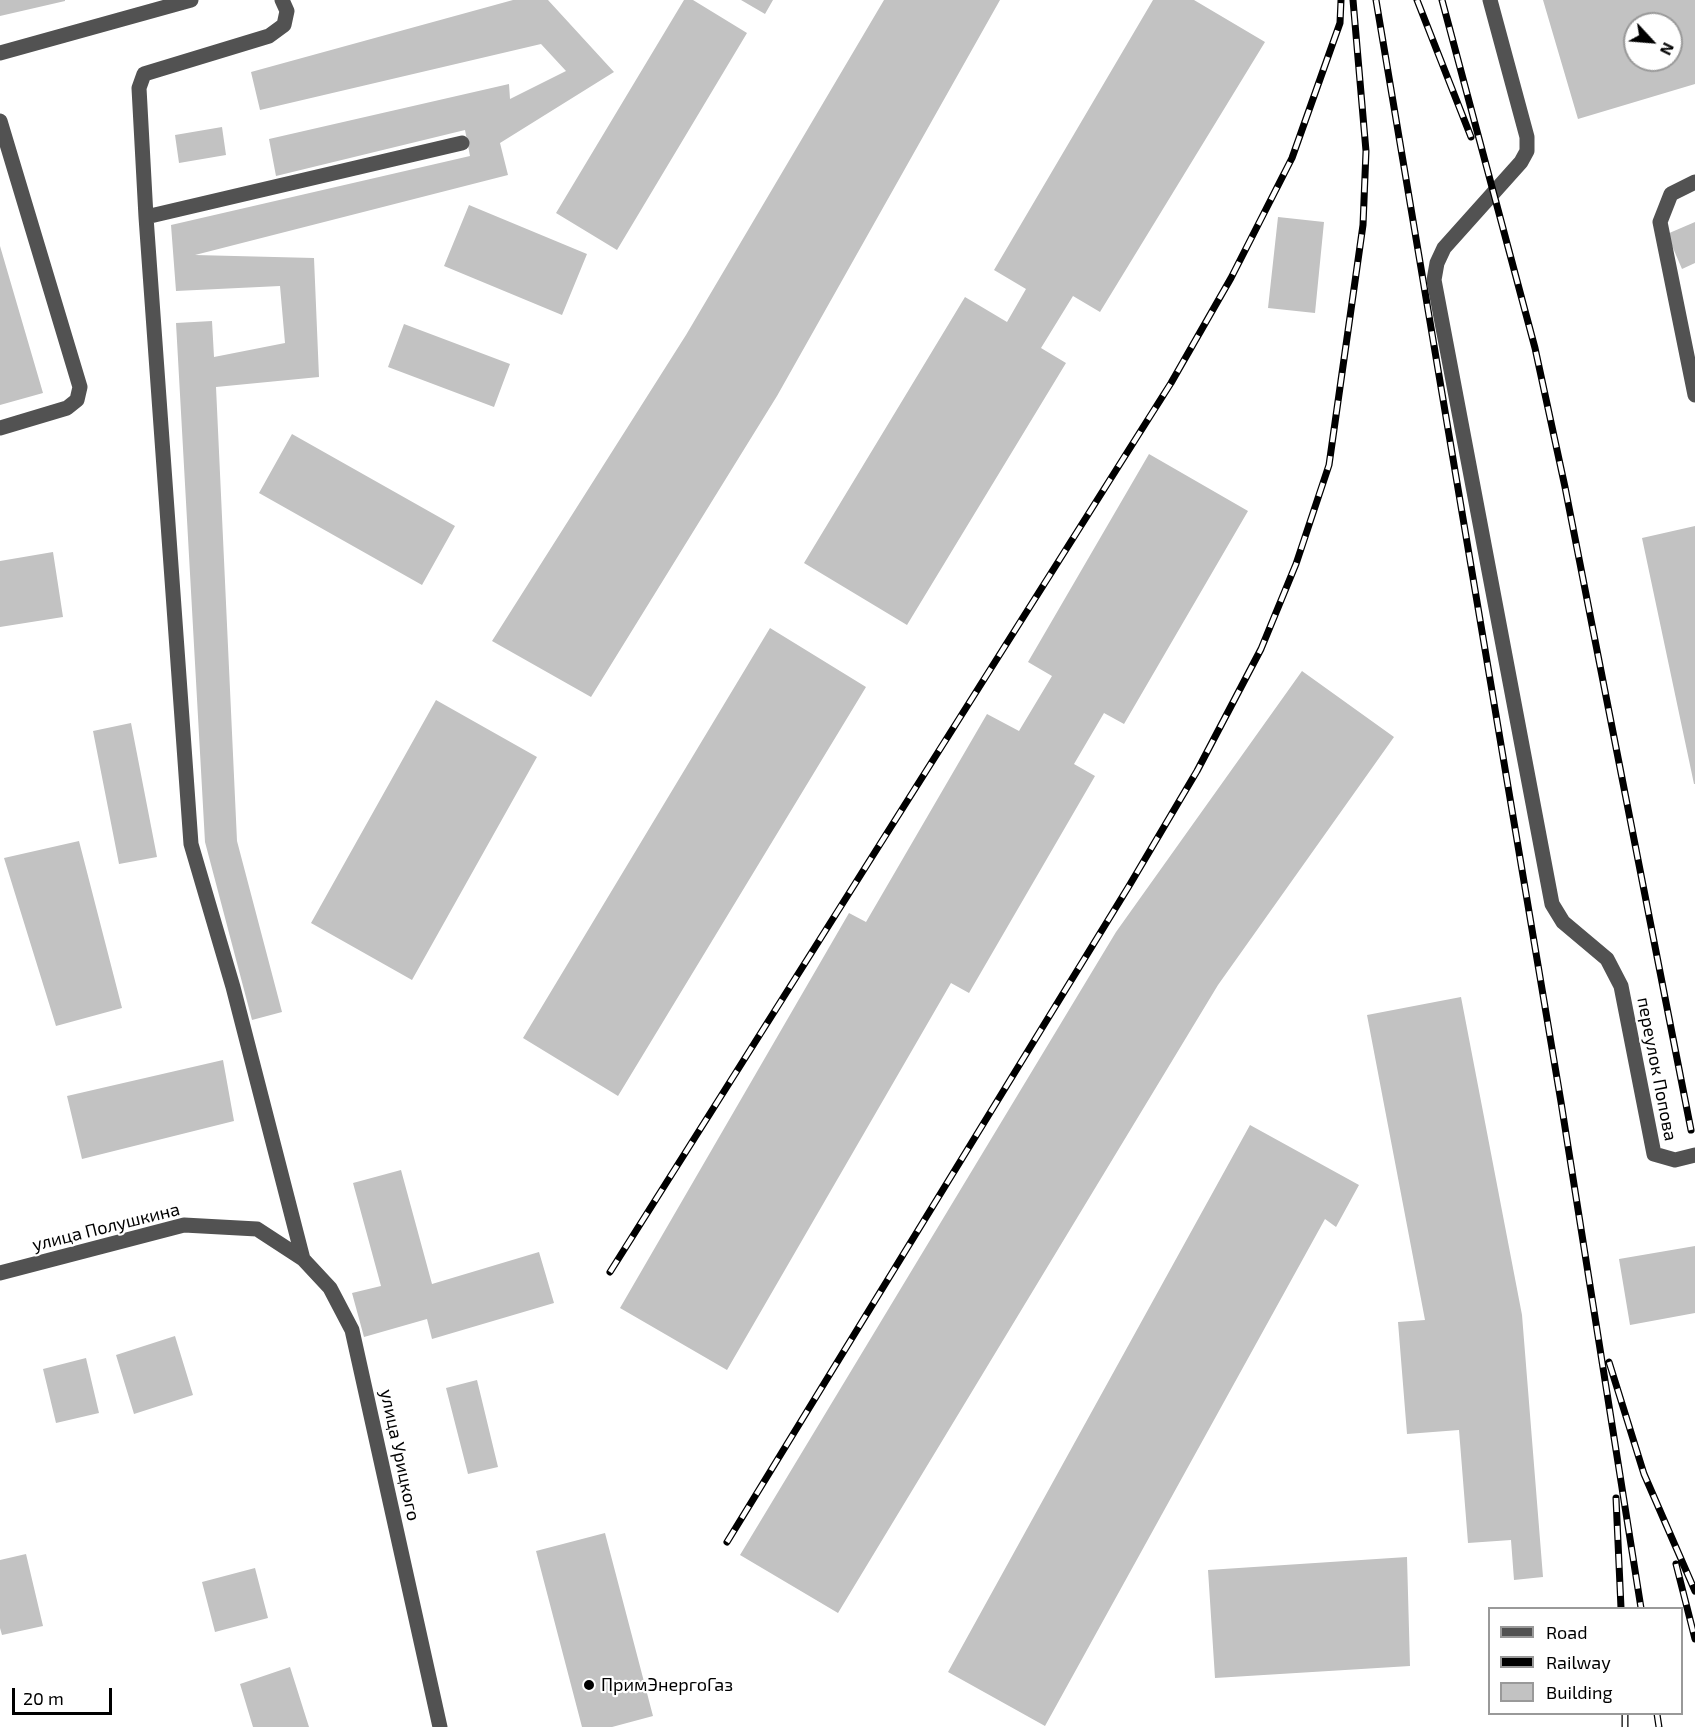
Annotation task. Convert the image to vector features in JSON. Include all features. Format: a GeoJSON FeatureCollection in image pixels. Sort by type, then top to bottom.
{"type":"FeatureCollection","features":[{"type":"Feature","properties":{"kind":"street"},"geometry":{"type":"LineString","coordinates":[[0,53],[191,0]]}},
{"type":"Feature","properties":{"kind":"street"},"geometry":{"type":"LineString","coordinates":[[282,0],[287,11],[284,26],[269,36],[144,74],[139,88],[146,217],[191,844],[233,987],[303,1259]]}},
{"type":"Feature","properties":{"kind":"street","name":"переулок Попова"},"geometry":{"type":"LineString","coordinates":[[1490,0],[1527,137],[1527,151],[1521,162],[1444,248],[1437,263],[1434,280],[1552,904],[1563,922],[1607,959],[1621,986],[1654,1154],[1675,1160],[1695,1155]]}},
{"type":"Feature","properties":{"kind":"street"},"geometry":{"type":"LineString","coordinates":[[0,121],[80,387],[77,400],[67,408],[0,428]]}},
{"type":"Feature","properties":{"kind":"street"},"geometry":{"type":"LineString","coordinates":[[146,217],[462,143]]}},
{"type":"Feature","properties":{"kind":"street"},"geometry":{"type":"LineString","coordinates":[[1695,182],[1671,195],[1660,222],[1695,395]]}},
{"type":"Feature","properties":{"kind":"street","name":"улица Полушкина"},"geometry":{"type":"LineString","coordinates":[[0,1273],[184,1226],[257,1229]]}},
{"type":"Feature","properties":{"kind":"street","name":"улица Урицкого"},"geometry":{"type":"LineString","coordinates":[[257,1229],[303,1259],[330,1288],[352,1330],[440,1727]]}},
{"type":"Feature","properties":{"kind":"building"},"geometry":{"type":"Polygon","coordinates":[[[0,0],[65,0],[65,1],[0,16],[0,0]]]}},
{"type":"Feature","properties":{"kind":"building"},"geometry":{"type":"Polygon","coordinates":[[[513,0],[548,0],[614,72],[500,143],[508,175],[195,255],[314,258],[319,377],[216,387],[237,841],[282,1012],[252,1020],[205,842],[176,323],[212,321],[214,357],[285,343],[280,286],[176,291],[171,225],[470,156],[465,130],[276,176],[269,139],[509,84],[510,99],[566,71],[541,44],[260,110],[251,72],[513,0]]]}},
{"type":"Feature","properties":{"kind":"building"},"geometry":{"type":"Polygon","coordinates":[[[684,0],[693,0],[747,33],[617,250],[556,213],[684,0]]]}},
{"type":"Feature","properties":{"kind":"building"},"geometry":{"type":"Polygon","coordinates":[[[741,0],[773,0],[765,14],[741,0]]]}},
{"type":"Feature","properties":{"kind":"building"},"geometry":{"type":"Polygon","coordinates":[[[884,0],[1000,0],[777,396],[591,697],[492,641],[686,335],[884,0]]]}},
{"type":"Feature","properties":{"kind":"building"},"geometry":{"type":"Polygon","coordinates":[[[1153,0],[1194,0],[1265,42],[1100,312],[1073,296],[1041,348],[1066,363],[907,625],[804,563],[965,297],[1007,322],[1026,289],[994,270],[1153,0]]]}},
{"type":"Feature","properties":{"kind":"building"},"geometry":{"type":"Polygon","coordinates":[[[1543,0],[1695,0],[1695,84],[1578,119],[1543,0]]]}},
{"type":"Feature","properties":{"kind":"building"},"geometry":{"type":"Polygon","coordinates":[[[222,127],[226,155],[179,163],[175,135],[222,127]]]}},
{"type":"Feature","properties":{"kind":"building"},"geometry":{"type":"Polygon","coordinates":[[[469,205],[587,254],[562,315],[444,266],[469,205]]]}},
{"type":"Feature","properties":{"kind":"building"},"geometry":{"type":"Polygon","coordinates":[[[1278,217],[1324,222],[1315,313],[1268,308],[1278,217]]]}},
{"type":"Feature","properties":{"kind":"building"},"geometry":{"type":"Polygon","coordinates":[[[1695,222],[1695,263],[1682,269],[1667,234],[1695,222]]]}},
{"type":"Feature","properties":{"kind":"building"},"geometry":{"type":"Polygon","coordinates":[[[0,246],[43,393],[0,405],[0,246]]]}},
{"type":"Feature","properties":{"kind":"building"},"geometry":{"type":"Polygon","coordinates":[[[404,324],[510,364],[494,407],[388,367],[404,324]]]}},
{"type":"Feature","properties":{"kind":"building"},"geometry":{"type":"Polygon","coordinates":[[[292,434],[455,526],[422,585],[259,493],[292,434]]]}},
{"type":"Feature","properties":{"kind":"building"},"geometry":{"type":"Polygon","coordinates":[[[1149,454],[1248,511],[1124,724],[1104,713],[1074,764],[1095,776],[969,993],[951,983],[727,1370],[620,1308],[849,913],[866,922],[987,714],[1019,731],[1052,676],[1028,662],[1149,454]]]}},
{"type":"Feature","properties":{"kind":"building"},"geometry":{"type":"Polygon","coordinates":[[[1695,526],[1695,784],[1694,784],[1642,538],[1695,526]]]}},
{"type":"Feature","properties":{"kind":"building"},"geometry":{"type":"Polygon","coordinates":[[[53,552],[63,617],[0,627],[0,561],[53,552]]]}},
{"type":"Feature","properties":{"kind":"building"},"geometry":{"type":"Polygon","coordinates":[[[770,628],[866,687],[618,1096],[523,1038],[770,628]]]}},
{"type":"Feature","properties":{"kind":"building"},"geometry":{"type":"Polygon","coordinates":[[[1302,671],[1394,737],[1218,985],[838,1613],[740,1555],[1116,932],[1302,671]]]}},
{"type":"Feature","properties":{"kind":"building"},"geometry":{"type":"Polygon","coordinates":[[[436,700],[537,757],[412,980],[311,923],[436,700]]]}},
{"type":"Feature","properties":{"kind":"building"},"geometry":{"type":"Polygon","coordinates":[[[131,723],[157,857],[119,864],[93,731],[131,723]]]}},
{"type":"Feature","properties":{"kind":"building"},"geometry":{"type":"Polygon","coordinates":[[[79,841],[122,1008],[56,1026],[4,858],[79,841]]]}},
{"type":"Feature","properties":{"kind":"building"},"geometry":{"type":"Polygon","coordinates":[[[1461,997],[1522,1315],[1543,1577],[1514,1580],[1511,1540],[1468,1543],[1459,1430],[1407,1434],[1398,1322],[1425,1320],[1367,1015],[1461,997]]]}},
{"type":"Feature","properties":{"kind":"building"},"geometry":{"type":"Polygon","coordinates":[[[223,1060],[234,1121],[82,1159],[67,1096],[223,1060]]]}},
{"type":"Feature","properties":{"kind":"building"},"geometry":{"type":"Polygon","coordinates":[[[1250,1125],[1359,1185],[1336,1227],[1325,1219],[1045,1726],[948,1672],[1250,1125]]]}},
{"type":"Feature","properties":{"kind":"building"},"geometry":{"type":"Polygon","coordinates":[[[401,1170],[432,1284],[539,1252],[554,1303],[432,1339],[427,1319],[364,1337],[352,1293],[381,1286],[353,1183],[401,1170]]]}},
{"type":"Feature","properties":{"kind":"building"},"geometry":{"type":"Polygon","coordinates":[[[1695,1246],[1695,1313],[1630,1325],[1619,1259],[1695,1246]]]}},
{"type":"Feature","properties":{"kind":"building"},"geometry":{"type":"Polygon","coordinates":[[[175,1336],[193,1395],[134,1414],[116,1355],[175,1336]]]}},
{"type":"Feature","properties":{"kind":"building"},"geometry":{"type":"Polygon","coordinates":[[[86,1358],[99,1413],[56,1423],[43,1369],[86,1358]]]}},
{"type":"Feature","properties":{"kind":"building"},"geometry":{"type":"Polygon","coordinates":[[[477,1380],[498,1467],[468,1474],[446,1388],[477,1380]]]}},
{"type":"Feature","properties":{"kind":"building"},"geometry":{"type":"Polygon","coordinates":[[[605,1533],[653,1716],[612,1727],[582,1727],[536,1551],[605,1533]]]}},
{"type":"Feature","properties":{"kind":"building"},"geometry":{"type":"Polygon","coordinates":[[[26,1554],[43,1626],[2,1635],[0,1628],[0,1560],[26,1554]]]}},
{"type":"Feature","properties":{"kind":"building"},"geometry":{"type":"Polygon","coordinates":[[[1407,1557],[1410,1666],[1215,1678],[1208,1570],[1407,1557]]]}},
{"type":"Feature","properties":{"kind":"building"},"geometry":{"type":"Polygon","coordinates":[[[255,1568],[268,1618],[215,1632],[202,1582],[255,1568]]]}},
{"type":"Feature","properties":{"kind":"building"},"geometry":{"type":"Polygon","coordinates":[[[290,1667],[309,1727],[253,1727],[240,1684],[290,1667]]]}},
{"type":"Feature","properties":{"kind":"railway"},"geometry":{"type":"LineString","coordinates":[[610,1272],[1171,383],[1231,278],[1292,158],[1340,23],[1341,0]]}},
{"type":"Feature","properties":{"kind":"railway"},"geometry":{"type":"LineString","coordinates":[[727,1542],[1197,771],[1261,649],[1296,564],[1329,465],[1363,225],[1366,151],[1353,0]]}},
{"type":"Feature","properties":{"kind":"railway"},"geometry":{"type":"LineString","coordinates":[[1376,0],[1561,1102],[1641,1607]]}},
{"type":"Feature","properties":{"kind":"railway"},"geometry":{"type":"LineString","coordinates":[[1417,0],[1471,137]]}},
{"type":"Feature","properties":{"kind":"railway"},"geometry":{"type":"LineString","coordinates":[[1442,0],[1535,348],[1565,487],[1691,1130]]}},
{"type":"Feature","properties":{"kind":"railway"},"geometry":{"type":"LineString","coordinates":[[1609,1362],[1644,1474],[1695,1591]]}},
{"type":"Feature","properties":{"kind":"railway"},"geometry":{"type":"LineString","coordinates":[[1616,1498],[1621,1607]]}},
{"type":"Feature","properties":{"kind":"railway"},"geometry":{"type":"LineString","coordinates":[[1676,1564],[1695,1639]]}},
{"type":"Feature","properties":{"kind":"railway"},"geometry":{"type":"LineString","coordinates":[[1625,1715],[1625,1727]]}},
{"type":"Feature","properties":{"kind":"railway"},"geometry":{"type":"LineString","coordinates":[[1657,1715],[1659,1727]]}},
{"type":"Feature","properties":{"kind":"place","name":"ПримЭнергоГаз"},"geometry":{"type":"Point","coordinates":[589,1685]}}]}
